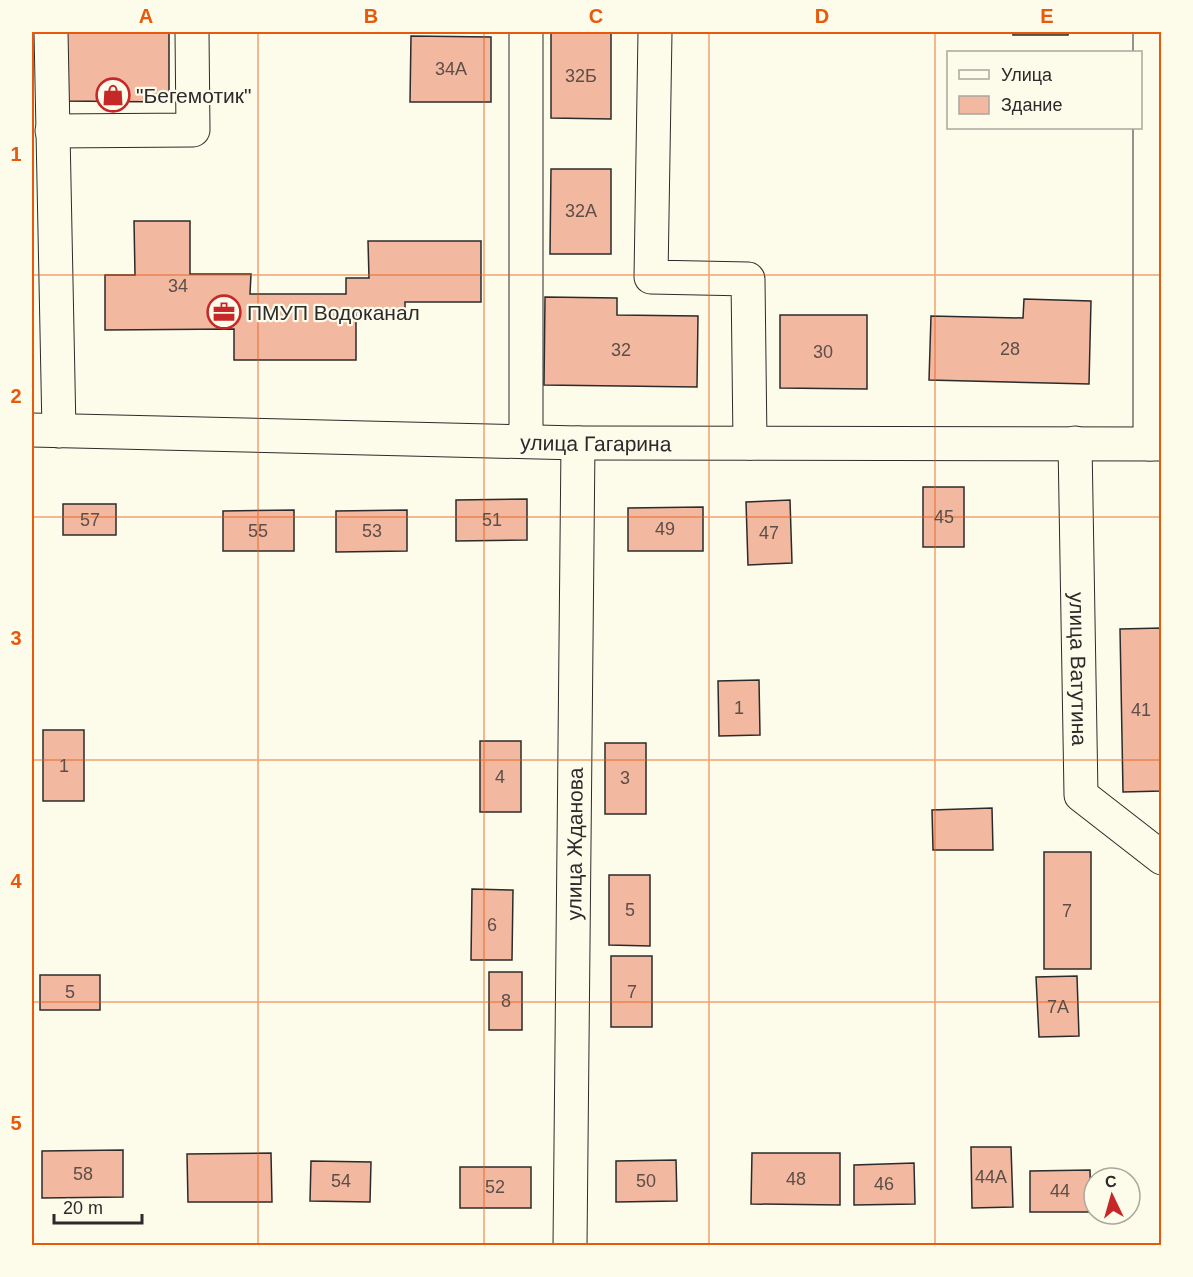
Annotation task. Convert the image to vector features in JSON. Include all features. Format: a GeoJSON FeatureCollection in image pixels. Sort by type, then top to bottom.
{"type":"FeatureCollection","features":[{"type":"Feature","properties":{"kind":"street"},"geometry":{"type":"LineString","coordinates":[[45,430],[43,256],[52,131],[51,32]]}},
{"type":"Feature","properties":{"kind":"street"},"geometry":{"type":"LineString","coordinates":[[52,131],[193,130],[192,32]]}},
{"type":"Feature","properties":{"kind":"street"},"geometry":{"type":"LineString","coordinates":[[526,32],[526,441]]}},
{"type":"Feature","properties":{"kind":"street"},"geometry":{"type":"LineString","coordinates":[[655,32],[651,277],[748,279],[750,443]]}},
{"type":"Feature","properties":{"kind":"street"},"geometry":{"type":"LineString","coordinates":[[1150,32],[1156,444]]}},
{"type":"Feature","properties":{"kind":"street","name":"улица Гагарина"},"geometry":{"type":"LineString","coordinates":[[45,430],[579,443],[1156,444]]}},
{"type":"Feature","properties":{"kind":"street","name":"улица Жданова"},"geometry":{"type":"LineString","coordinates":[[570,1245],[579,443]]}},
{"type":"Feature","properties":{"kind":"street","name":"улица Ватутина"},"geometry":{"type":"LineString","coordinates":[[1075,443],[1082,795],[1161,858]]}},
{"type":"Feature","properties":{"kind":"building"},"geometry":{"type":"Polygon","coordinates":[[[62,32],[169,32],[169,102],[61,101],[62,32]]]}},
{"type":"Feature","properties":{"kind":"building"},"geometry":{"type":"Polygon","coordinates":[[[1013,32],[1068,32],[1068,35],[1013,35],[1013,32]]]}},
{"type":"Feature","properties":{"kind":"building"},"geometry":{"type":"Polygon","coordinates":[[[551,33],[611,33],[611,119],[551,118],[551,33]]]}},
{"type":"Feature","properties":{"kind":"building"},"geometry":{"type":"Polygon","coordinates":[[[411,36],[491,37],[491,102],[410,102],[411,36]]]}},
{"type":"Feature","properties":{"kind":"building"},"geometry":{"type":"Polygon","coordinates":[[[551,169],[611,169],[611,254],[550,254],[551,169]]]}},
{"type":"Feature","properties":{"kind":"building"},"geometry":{"type":"Polygon","coordinates":[[[134,221],[190,221],[190,274],[251,274],[250,294],[346,294],[346,278],[369,278],[368,241],[481,241],[481,302],[405,302],[405,312],[356,312],[356,360],[234,360],[234,329],[105,330],[105,275],[135,275],[134,221]]]}},
{"type":"Feature","properties":{"kind":"building"},"geometry":{"type":"Polygon","coordinates":[[[545,297],[617,298],[617,315],[698,316],[697,387],[544,385],[545,297]]]}},
{"type":"Feature","properties":{"kind":"building"},"geometry":{"type":"Polygon","coordinates":[[[1024,299],[1091,301],[1089,384],[929,380],[931,316],[1023,318],[1024,299]]]}},
{"type":"Feature","properties":{"kind":"building"},"geometry":{"type":"Polygon","coordinates":[[[780,315],[867,315],[867,389],[780,388],[780,315]]]}},
{"type":"Feature","properties":{"kind":"building"},"geometry":{"type":"Polygon","coordinates":[[[923,487],[964,487],[964,547],[923,547],[923,487]]]}},
{"type":"Feature","properties":{"kind":"building"},"geometry":{"type":"Polygon","coordinates":[[[527,499],[527,540],[456,541],[456,500],[527,499]]]}},
{"type":"Feature","properties":{"kind":"building"},"geometry":{"type":"Polygon","coordinates":[[[790,500],[792,563],[748,565],[746,502],[790,500]]]}},
{"type":"Feature","properties":{"kind":"building"},"geometry":{"type":"Polygon","coordinates":[[[63,504],[116,504],[116,535],[63,535],[63,504]]]}},
{"type":"Feature","properties":{"kind":"building"},"geometry":{"type":"Polygon","coordinates":[[[703,507],[703,551],[628,551],[628,508],[703,507]]]}},
{"type":"Feature","properties":{"kind":"building"},"geometry":{"type":"Polygon","coordinates":[[[294,510],[294,551],[223,551],[223,511],[294,510]]]}},
{"type":"Feature","properties":{"kind":"building"},"geometry":{"type":"Polygon","coordinates":[[[407,510],[407,551],[336,552],[336,511],[407,510]]]}},
{"type":"Feature","properties":{"kind":"building"},"geometry":{"type":"Polygon","coordinates":[[[1162,628],[1162,791],[1123,792],[1120,629],[1162,628]]]}},
{"type":"Feature","properties":{"kind":"building"},"geometry":{"type":"Polygon","coordinates":[[[759,680],[760,735],[719,736],[718,681],[759,680]]]}},
{"type":"Feature","properties":{"kind":"building"},"geometry":{"type":"Polygon","coordinates":[[[43,730],[84,730],[84,801],[43,801],[43,730]]]}},
{"type":"Feature","properties":{"kind":"building"},"geometry":{"type":"Polygon","coordinates":[[[480,741],[521,741],[521,812],[480,812],[480,741]]]}},
{"type":"Feature","properties":{"kind":"building"},"geometry":{"type":"Polygon","coordinates":[[[605,743],[646,743],[646,814],[605,814],[605,743]]]}},
{"type":"Feature","properties":{"kind":"building"},"geometry":{"type":"Polygon","coordinates":[[[992,808],[993,850],[933,850],[932,810],[992,808]]]}},
{"type":"Feature","properties":{"kind":"building"},"geometry":{"type":"Polygon","coordinates":[[[1044,852],[1091,852],[1091,969],[1044,969],[1044,852]]]}},
{"type":"Feature","properties":{"kind":"building"},"geometry":{"type":"Polygon","coordinates":[[[609,875],[650,875],[650,946],[609,945],[609,875]]]}},
{"type":"Feature","properties":{"kind":"building"},"geometry":{"type":"Polygon","coordinates":[[[472,889],[513,890],[512,960],[471,960],[472,889]]]}},
{"type":"Feature","properties":{"kind":"building"},"geometry":{"type":"Polygon","coordinates":[[[611,956],[652,956],[652,1027],[611,1027],[611,956]]]}},
{"type":"Feature","properties":{"kind":"building"},"geometry":{"type":"Polygon","coordinates":[[[489,972],[522,972],[522,1030],[489,1030],[489,972]]]}},
{"type":"Feature","properties":{"kind":"building"},"geometry":{"type":"Polygon","coordinates":[[[40,975],[100,975],[100,1010],[40,1010],[40,975]]]}},
{"type":"Feature","properties":{"kind":"building"},"geometry":{"type":"Polygon","coordinates":[[[1077,976],[1079,1036],[1039,1037],[1036,977],[1077,976]]]}},
{"type":"Feature","properties":{"kind":"building"},"geometry":{"type":"Polygon","coordinates":[[[971,1147],[1011,1147],[1013,1207],[972,1208],[971,1147]]]}},
{"type":"Feature","properties":{"kind":"building"},"geometry":{"type":"Polygon","coordinates":[[[123,1150],[123,1197],[42,1198],[42,1151],[123,1150]]]}},
{"type":"Feature","properties":{"kind":"building"},"geometry":{"type":"Polygon","coordinates":[[[271,1153],[272,1202],[188,1202],[187,1154],[271,1153]]]}},
{"type":"Feature","properties":{"kind":"building"},"geometry":{"type":"Polygon","coordinates":[[[752,1153],[840,1153],[840,1205],[751,1204],[752,1153]]]}},
{"type":"Feature","properties":{"kind":"building"},"geometry":{"type":"Polygon","coordinates":[[[676,1160],[677,1201],[616,1202],[616,1161],[676,1160]]]}},
{"type":"Feature","properties":{"kind":"building"},"geometry":{"type":"Polygon","coordinates":[[[311,1161],[371,1162],[370,1202],[310,1201],[311,1161]]]}},
{"type":"Feature","properties":{"kind":"building"},"geometry":{"type":"Polygon","coordinates":[[[914,1163],[915,1204],[854,1205],[854,1165],[914,1163]]]}},
{"type":"Feature","properties":{"kind":"building"},"geometry":{"type":"Polygon","coordinates":[[[460,1167],[531,1167],[531,1208],[460,1208],[460,1167]]]}},
{"type":"Feature","properties":{"kind":"building"},"geometry":{"type":"Polygon","coordinates":[[[1082,1170],[1082,1212],[1030,1212],[1030,1171],[1082,1170]]]}},
{"type":"Feature","properties":{"kind":"place","name":"\"Бегемотик\""},"geometry":{"type":"Point","coordinates":[113,95]}},
{"type":"Feature","properties":{"kind":"place","name":"ПМУП Водоканал"},"geometry":{"type":"Point","coordinates":[224,312]}}]}
